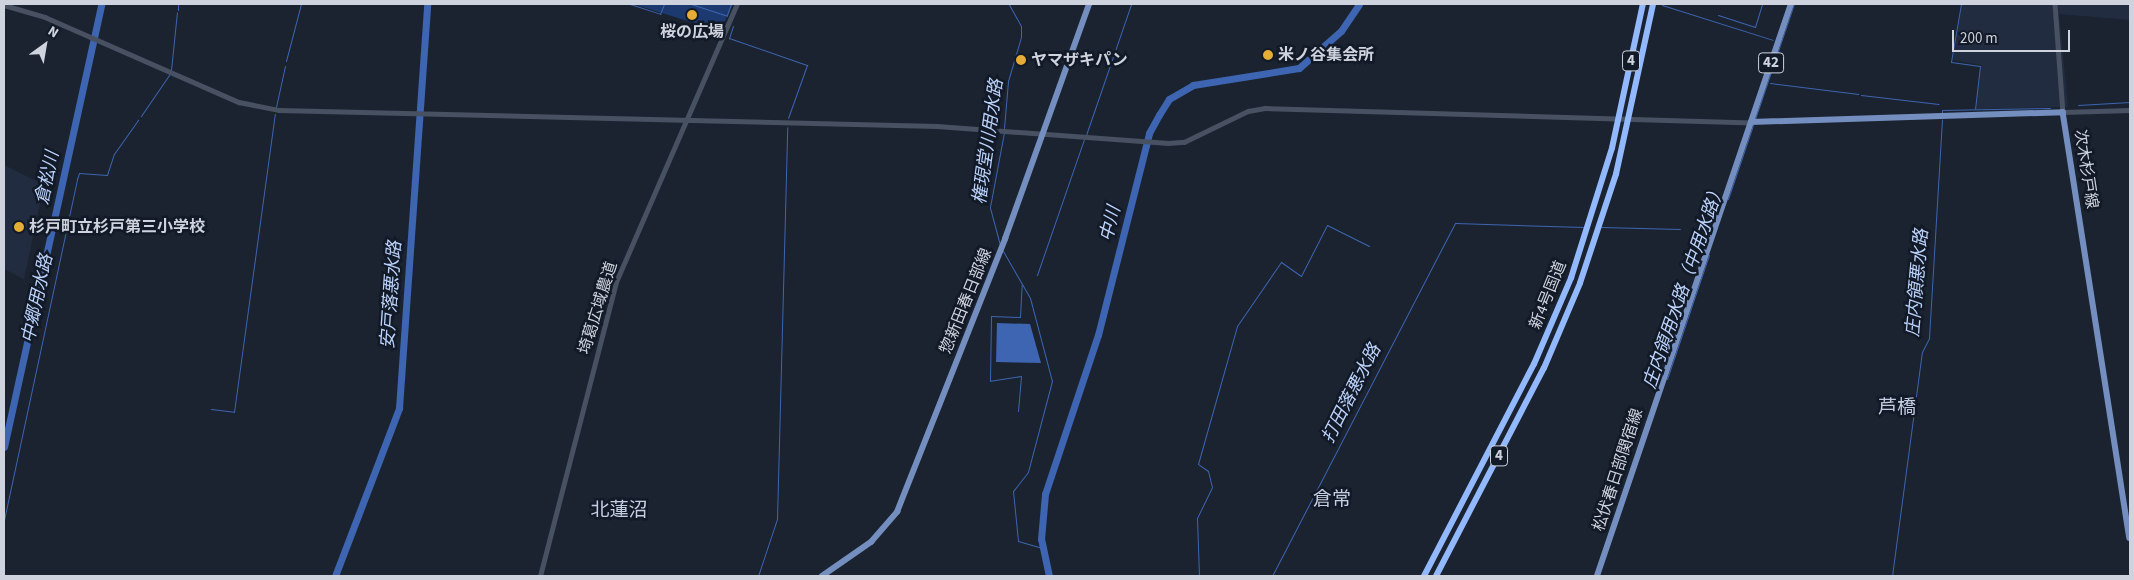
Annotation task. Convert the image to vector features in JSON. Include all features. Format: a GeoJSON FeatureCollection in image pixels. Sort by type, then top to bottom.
{"type":"FeatureCollection","features":[{"type":"Feature","properties":{"kind":"highway","name":"新4号国道"},"geometry":{"type":"LineString","coordinates":[[1424,576],[1558,309],[1591,220],[1620,118],[1643,4]]}},
{"type":"Feature","properties":{"kind":"highway","name":"新4号国道"},"geometry":{"type":"LineString","coordinates":[[1436,576],[1562,326],[1601,225],[1630,118],[1653,4]]}},
{"type":"Feature","properties":{"kind":"main road","name":"惣新田春日部線"},"geometry":{"type":"LineString","coordinates":[[822,576],[871,542],[897,512],[1002,248],[1089,4]]}},
{"type":"Feature","properties":{"kind":"main road","name":"松伏春日部関宿線"},"geometry":{"type":"LineString","coordinates":[[1597,576],[1791,4]]}},
{"type":"Feature","properties":{"kind":"main road","name":"次木杉戸線"},"geometry":{"type":"LineString","coordinates":[[1751,122],[2063,112],[2130,538]]}},
{"type":"Feature","properties":{"kind":"street","name":"埼葛広域農道"},"geometry":{"type":"LineString","coordinates":[[540,576],[616,282],[737,4]]}},
{"type":"Feature","properties":{"kind":"street"},"geometry":{"type":"LineString","coordinates":[[2054,4],[2063,112],[2130,110]]}},
{"type":"Feature","properties":{"kind":"street"},"geometry":{"type":"LineString","coordinates":[[4,5],[87,35],[255,107],[1005,130],[1166,143],[1184,142],[1248,111],[1265,108],[1751,122]]}},
{"type":"Feature","properties":{"kind":"shaded area"},"geometry":{"type":"Polygon","coordinates":[[[633,4],[733,4],[720,31],[633,4]]]}},
{"type":"Feature","properties":{"kind":"shaded area"},"geometry":{"type":"Polygon","coordinates":[[[1962,4],[2130,4],[2130,20],[2059,14],[2068,107],[1976,109],[1981,65],[1953,60],[1962,4]]]}},
{"type":"Feature","properties":{"kind":"shaded area","name":"杉戸町立杉戸第三小学校"},"geometry":{"type":"Polygon","coordinates":[[[4,165],[44,185],[24,279],[4,269],[4,165]]]}},
{"type":"Feature","properties":{"kind":"shaded area"},"geometry":{"type":"Polygon","coordinates":[[[997,323],[1030,324],[1041,363],[996,362],[997,323]]]}},
{"type":"Feature","properties":{"kind":"waterway","name":"倉松川"},"geometry":{"type":"LineString","coordinates":[[4,447],[101,4]]}},
{"type":"Feature","properties":{"kind":"waterway","name":"中郷用水路"},"geometry":{"type":"LineString","coordinates":[[178,4],[178,10]]}},
{"type":"Feature","properties":{"kind":"waterway"},"geometry":{"type":"LineString","coordinates":[[286,61],[301,4]]}},
{"type":"Feature","properties":{"kind":"waterway","name":"安戸落悪水路"},"geometry":{"type":"LineString","coordinates":[[335,576],[399,408],[427,4]]}},
{"type":"Feature","properties":{"kind":"waterway"},"geometry":{"type":"LineString","coordinates":[[630,4],[660,14],[664,4]]}},
{"type":"Feature","properties":{"kind":"waterway"},"geometry":{"type":"LineString","coordinates":[[691,4],[727,16]]}},
{"type":"Feature","properties":{"kind":"waterway"},"geometry":{"type":"LineString","coordinates":[[727,15],[731,4]]}},
{"type":"Feature","properties":{"kind":"waterway","name":"権現堂川用水路"},"geometry":{"type":"LineString","coordinates":[[1004,128],[1008,81],[1021,37],[1021,26],[1009,4]]}},
{"type":"Feature","properties":{"kind":"waterway"},"geometry":{"type":"LineString","coordinates":[[1086,135],[1131,4]]}},
{"type":"Feature","properties":{"kind":"waterway","name":"中川"},"geometry":{"type":"LineString","coordinates":[[1049,576],[1041,539],[1045,494],[1098,335],[1149,133],[1169,99],[1193,85],[1299,68],[1341,31],[1359,4]]}},
{"type":"Feature","properties":{"kind":"waterway"},"geometry":{"type":"LineString","coordinates":[[1718,15],[1755,27],[1762,4]]}},
{"type":"Feature","properties":{"kind":"waterway","name":"庄内領用水路（中用水路）"},"geometry":{"type":"LineString","coordinates":[[1755,119],[1794,4]]}},
{"type":"Feature","properties":{"kind":"waterway"},"geometry":{"type":"LineString","coordinates":[[1961,4],[1951,62],[1980,66],[1975,109]]}},
{"type":"Feature","properties":{"kind":"waterway"},"geometry":{"type":"LineString","coordinates":[[1662,5],[1773,40]]}},
{"type":"Feature","properties":{"kind":"waterway","name":"中郷用水路"},"geometry":{"type":"LineString","coordinates":[[171,70],[177,12]]}},
{"type":"Feature","properties":{"kind":"waterway"},"geometry":{"type":"LineString","coordinates":[[733,26],[729,38],[807,65],[788,118]]}},
{"type":"Feature","properties":{"kind":"waterway"},"geometry":{"type":"LineString","coordinates":[[276,107],[285,66]]}},
{"type":"Feature","properties":{"kind":"waterway","name":"中郷用水路"},"geometry":{"type":"LineString","coordinates":[[141,116],[169,75]]}},
{"type":"Feature","properties":{"kind":"waterway"},"geometry":{"type":"LineString","coordinates":[[1770,83],[1858,94]]}},
{"type":"Feature","properties":{"kind":"waterway"},"geometry":{"type":"LineString","coordinates":[[1861,95],[1938,104]]}},
{"type":"Feature","properties":{"kind":"waterway"},"geometry":{"type":"LineString","coordinates":[[2078,105],[2130,102]]}},
{"type":"Feature","properties":{"kind":"waterway"},"geometry":{"type":"LineString","coordinates":[[1942,115],[1942,110],[2050,108]]}},
{"type":"Feature","properties":{"kind":"waterway"},"geometry":{"type":"LineString","coordinates":[[211,409],[234,412],[275,114]]}},
{"type":"Feature","properties":{"kind":"waterway","name":"庄内領悪水路"},"geometry":{"type":"LineString","coordinates":[[1892,576],[1922,352],[1929,338],[1942,119]]}},
{"type":"Feature","properties":{"kind":"waterway","name":"中郷用水路"},"geometry":{"type":"LineString","coordinates":[[4,520],[79,173],[107,175],[114,154],[138,120]]}},
{"type":"Feature","properties":{"kind":"waterway","name":"庄内領用水路（中用水路）"},"geometry":{"type":"LineString","coordinates":[[1728,199],[1753,125]]}},
{"type":"Feature","properties":{"kind":"waterway"},"geometry":{"type":"LineString","coordinates":[[758,576],[777,519],[787,127]]}},
{"type":"Feature","properties":{"kind":"waterway","name":"権現堂川用水路"},"geometry":{"type":"LineString","coordinates":[[1000,245],[990,207],[1004,132]]}},
{"type":"Feature","properties":{"kind":"waterway"},"geometry":{"type":"LineString","coordinates":[[1037,275],[1084,139]]}},
{"type":"Feature","properties":{"kind":"waterway","name":"打田落悪水路"},"geometry":{"type":"LineString","coordinates":[[1272,576],[1455,223],[1584,227]]}},
{"type":"Feature","properties":{"kind":"waterway"},"geometry":{"type":"LineString","coordinates":[[1199,576],[1197,518],[1212,487],[1208,471],[1198,464],[1237,326],[1281,262],[1301,276],[1327,225],[1369,246]]}},
{"type":"Feature","properties":{"kind":"waterway"},"geometry":{"type":"LineString","coordinates":[[1601,227],[1680,229]]}},
{"type":"Feature","properties":{"kind":"waterway","name":"権現堂川用水路"},"geometry":{"type":"LineString","coordinates":[[1003,251],[1030,298],[1052,381],[1028,472],[1013,491],[1018,541],[1043,548]]}},
{"type":"Feature","properties":{"kind":"waterway","name":"庄内領用水路（中用水路）"},"geometry":{"type":"LineString","coordinates":[[1667,379],[1709,255]]}},
{"type":"Feature","properties":{"kind":"waterway"},"geometry":{"type":"LineString","coordinates":[[1018,411],[1021,376],[990,381],[991,316],[1020,317],[1022,284]]}},
{"type":"Feature","properties":{"kind":"place","name":"桜の広場"},"geometry":{"type":"Point","coordinates":[692,15]}},
{"type":"Feature","properties":{"kind":"place","name":"米ノ谷集会所"},"geometry":{"type":"Point","coordinates":[1268,55]}},
{"type":"Feature","properties":{"kind":"place","name":"ヤマザキパン"},"geometry":{"type":"Point","coordinates":[1021,60]}},
{"type":"Feature","properties":{"kind":"place","name":"杉戸町立杉戸第三小学校"},"geometry":{"type":"Point","coordinates":[19,227]}},
{"type":"Feature","properties":{"kind":"district","name":"芦橋"},"geometry":{"type":"Point","coordinates":[1897,408]}},
{"type":"Feature","properties":{"kind":"district","name":"倉常"},"geometry":{"type":"Point","coordinates":[1332,500]}},
{"type":"Feature","properties":{"kind":"district","name":"北蓮沼"},"geometry":{"type":"Point","coordinates":[619,511]}}]}
